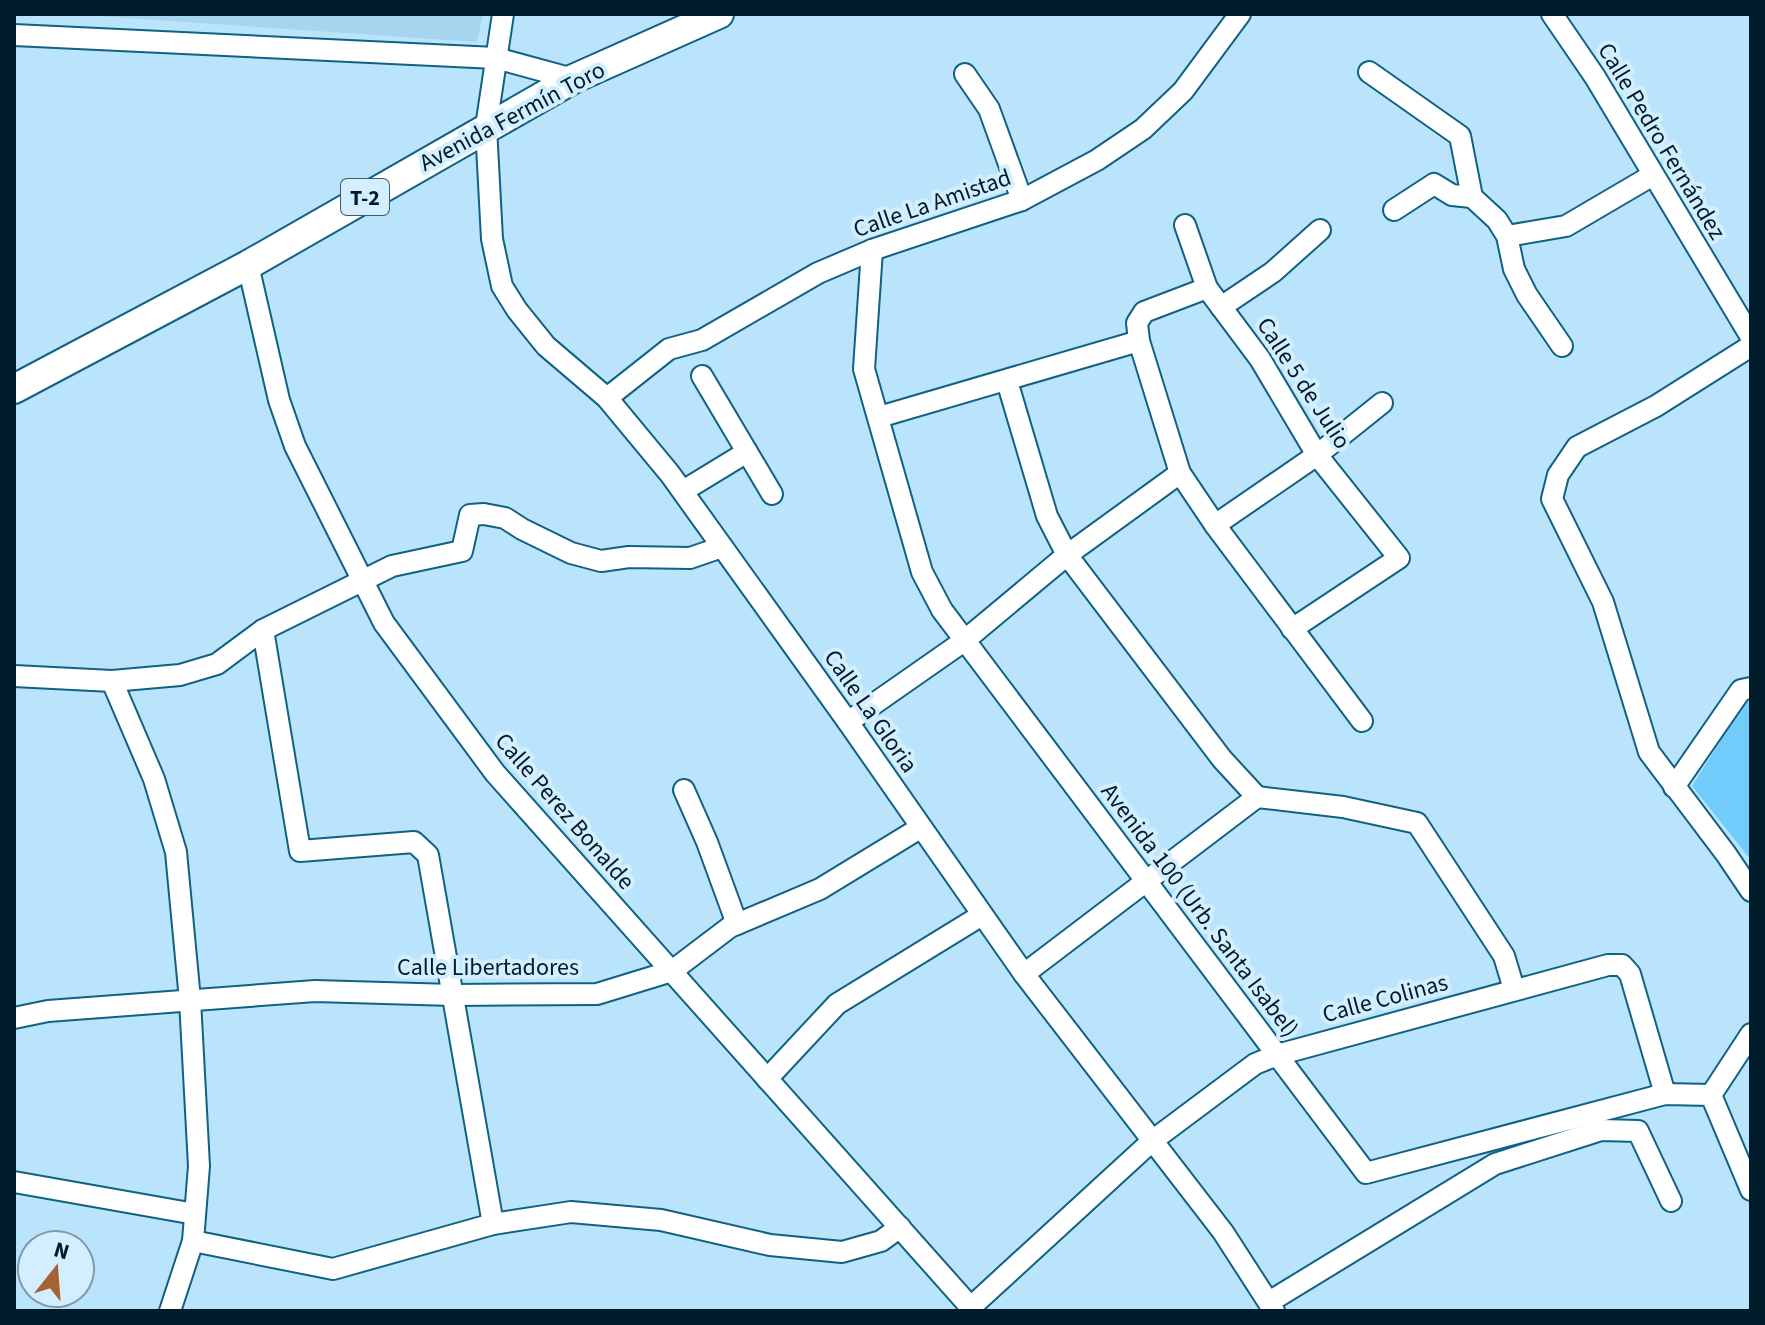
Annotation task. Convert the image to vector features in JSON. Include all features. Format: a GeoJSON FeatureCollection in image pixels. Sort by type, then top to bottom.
{"type":"FeatureCollection","features":[{"type":"Feature","properties":{"kind":"highway","name":"Avenida Fermín Toro"},"geometry":{"type":"LineString","coordinates":[[14,389],[248,265],[573,79],[719,14]]}},
{"type":"Feature","properties":{"kind":"street","name":"Calle La Gloria"},"geometry":{"type":"LineString","coordinates":[[503,14],[486,127],[492,239],[502,286],[546,346],[607,398],[683,491],[1024,974],[1223,1232],[1272,1306]]}},
{"type":"Feature","properties":{"kind":"street","name":"Calle La Amistad"},"geometry":{"type":"LineString","coordinates":[[607,398],[669,349],[702,340],[818,273],[872,250],[1022,200],[1097,160],[1143,129],[1183,91],[1240,14]]}},
{"type":"Feature","properties":{"kind":"street","name":"Calle Pedro Fernández"},"geometry":{"type":"LineString","coordinates":[[1552,14],[1595,77],[1751,337]]}},
{"type":"Feature","properties":{"kind":"street"},"geometry":{"type":"LineString","coordinates":[[14,35],[496,58],[573,79]]}},
{"type":"Feature","properties":{"kind":"street"},"geometry":{"type":"LineString","coordinates":[[1369,72],[1460,136],[1472,197],[1497,220],[1507,236],[1514,269],[1527,295],[1562,346]]}},
{"type":"Feature","properties":{"kind":"street"},"geometry":{"type":"LineString","coordinates":[[965,74],[989,109],[1022,200]]}},
{"type":"Feature","properties":{"kind":"street"},"geometry":{"type":"LineString","coordinates":[[1507,236],[1566,226],[1653,175]]}},
{"type":"Feature","properties":{"kind":"street"},"geometry":{"type":"LineString","coordinates":[[1394,210],[1434,184],[1452,195],[1472,197]]}},
{"type":"Feature","properties":{"kind":"street","name":"Calle 5 de Julio"},"geometry":{"type":"LineString","coordinates":[[1185,225],[1207,288],[1260,359],[1317,455],[1399,558],[1292,629]]}},
{"type":"Feature","properties":{"kind":"street"},"geometry":{"type":"LineString","coordinates":[[1221,307],[1273,272],[1320,230]]}},
{"type":"Feature","properties":{"kind":"street","name":"Avenida 100 (Urb. Santa Isabel)"},"geometry":{"type":"LineString","coordinates":[[872,250],[864,369],[922,572],[942,610],[1366,1173],[1665,1094],[1711,1095]]}},
{"type":"Feature","properties":{"kind":"street","name":"Calle Perez Bonalde"},"geometry":{"type":"LineString","coordinates":[[248,265],[279,400],[295,446],[384,623],[495,773],[973,1309]]}},
{"type":"Feature","properties":{"kind":"street"},"geometry":{"type":"LineString","coordinates":[[1207,288],[1144,312],[1137,323],[1139,341],[1180,473],[1215,525],[1362,721]]}},
{"type":"Feature","properties":{"kind":"street"},"geometry":{"type":"LineString","coordinates":[[879,417],[1139,341]]}},
{"type":"Feature","properties":{"kind":"street"},"geometry":{"type":"LineString","coordinates":[[1751,346],[1656,406],[1577,447],[1558,475],[1552,499],[1603,602],[1649,752],[1751,891]]}},
{"type":"Feature","properties":{"kind":"street"},"geometry":{"type":"LineString","coordinates":[[702,376],[772,494]]}},
{"type":"Feature","properties":{"kind":"street"},"geometry":{"type":"LineString","coordinates":[[1007,381],[1047,516],[1067,555],[1222,759],[1257,797],[1343,807],[1417,823],[1504,956],[1514,989]]}},
{"type":"Feature","properties":{"kind":"street"},"geometry":{"type":"LineString","coordinates":[[1215,525],[1317,455],[1382,403]]}},
{"type":"Feature","properties":{"kind":"street"},"geometry":{"type":"LineString","coordinates":[[683,491],[747,452]]}},
{"type":"Feature","properties":{"kind":"street"},"geometry":{"type":"LineString","coordinates":[[848,722],[964,641],[1067,555],[1180,473]]}},
{"type":"Feature","properties":{"kind":"street"},"geometry":{"type":"LineString","coordinates":[[14,676],[112,681],[180,675],[217,664],[263,630],[392,566],[462,551],[470,515],[505,518],[571,553],[601,561],[629,557],[690,558],[722,547]]}},
{"type":"Feature","properties":{"kind":"street"},"geometry":{"type":"LineString","coordinates":[[263,630],[300,851],[414,842],[428,855],[493,1224]]}},
{"type":"Feature","properties":{"kind":"street"},"geometry":{"type":"LineString","coordinates":[[112,681],[154,779],[176,852],[190,1000],[199,1166],[193,1241],[170,1311]]}},
{"type":"Feature","properties":{"kind":"street"},"geometry":{"type":"LineString","coordinates":[[1674,787],[1741,690],[1751,688]]}},
{"type":"Feature","properties":{"kind":"street"},"geometry":{"type":"LineString","coordinates":[[684,790],[737,924]]}},
{"type":"Feature","properties":{"kind":"street"},"geometry":{"type":"LineString","coordinates":[[1024,974],[1257,797]]}},
{"type":"Feature","properties":{"kind":"street","name":"Calle Libertadores"},"geometry":{"type":"LineString","coordinates":[[14,1018],[48,1011],[315,991],[453,995],[597,994],[672,971],[737,924],[820,889],[920,828]]}},
{"type":"Feature","properties":{"kind":"street"},"geometry":{"type":"LineString","coordinates":[[767,1079],[837,1004],[982,915]]}},
{"type":"Feature","properties":{"kind":"street","name":"Calle Colinas"},"geometry":{"type":"LineString","coordinates":[[973,1309],[1152,1141],[1255,1064],[1277,1055],[1514,989],[1608,965],[1622,965],[1630,974],[1665,1094]]}},
{"type":"Feature","properties":{"kind":"street"},"geometry":{"type":"LineString","coordinates":[[1751,1034],[1711,1095],[1751,1190]]}},
{"type":"Feature","properties":{"kind":"street"},"geometry":{"type":"LineString","coordinates":[[1272,1306],[1495,1164],[1601,1130],[1638,1131],[1671,1201]]}},
{"type":"Feature","properties":{"kind":"street"},"geometry":{"type":"LineString","coordinates":[[14,1182],[195,1214]]}},
{"type":"Feature","properties":{"kind":"street"},"geometry":{"type":"LineString","coordinates":[[193,1241],[333,1269],[493,1224],[571,1212],[661,1220],[770,1245],[842,1252],[881,1241],[900,1227]]}},
{"type":"Feature","properties":{"kind":"shaded area"},"geometry":{"type":"Polygon","coordinates":[[[68,14],[483,14],[477,42],[68,14]]]}},
{"type":"Feature","properties":{"kind":"shaded area"},"geometry":{"type":"Polygon","coordinates":[[[1751,701],[1751,860],[1692,786],[1745,702],[1751,701]]]}}]}
